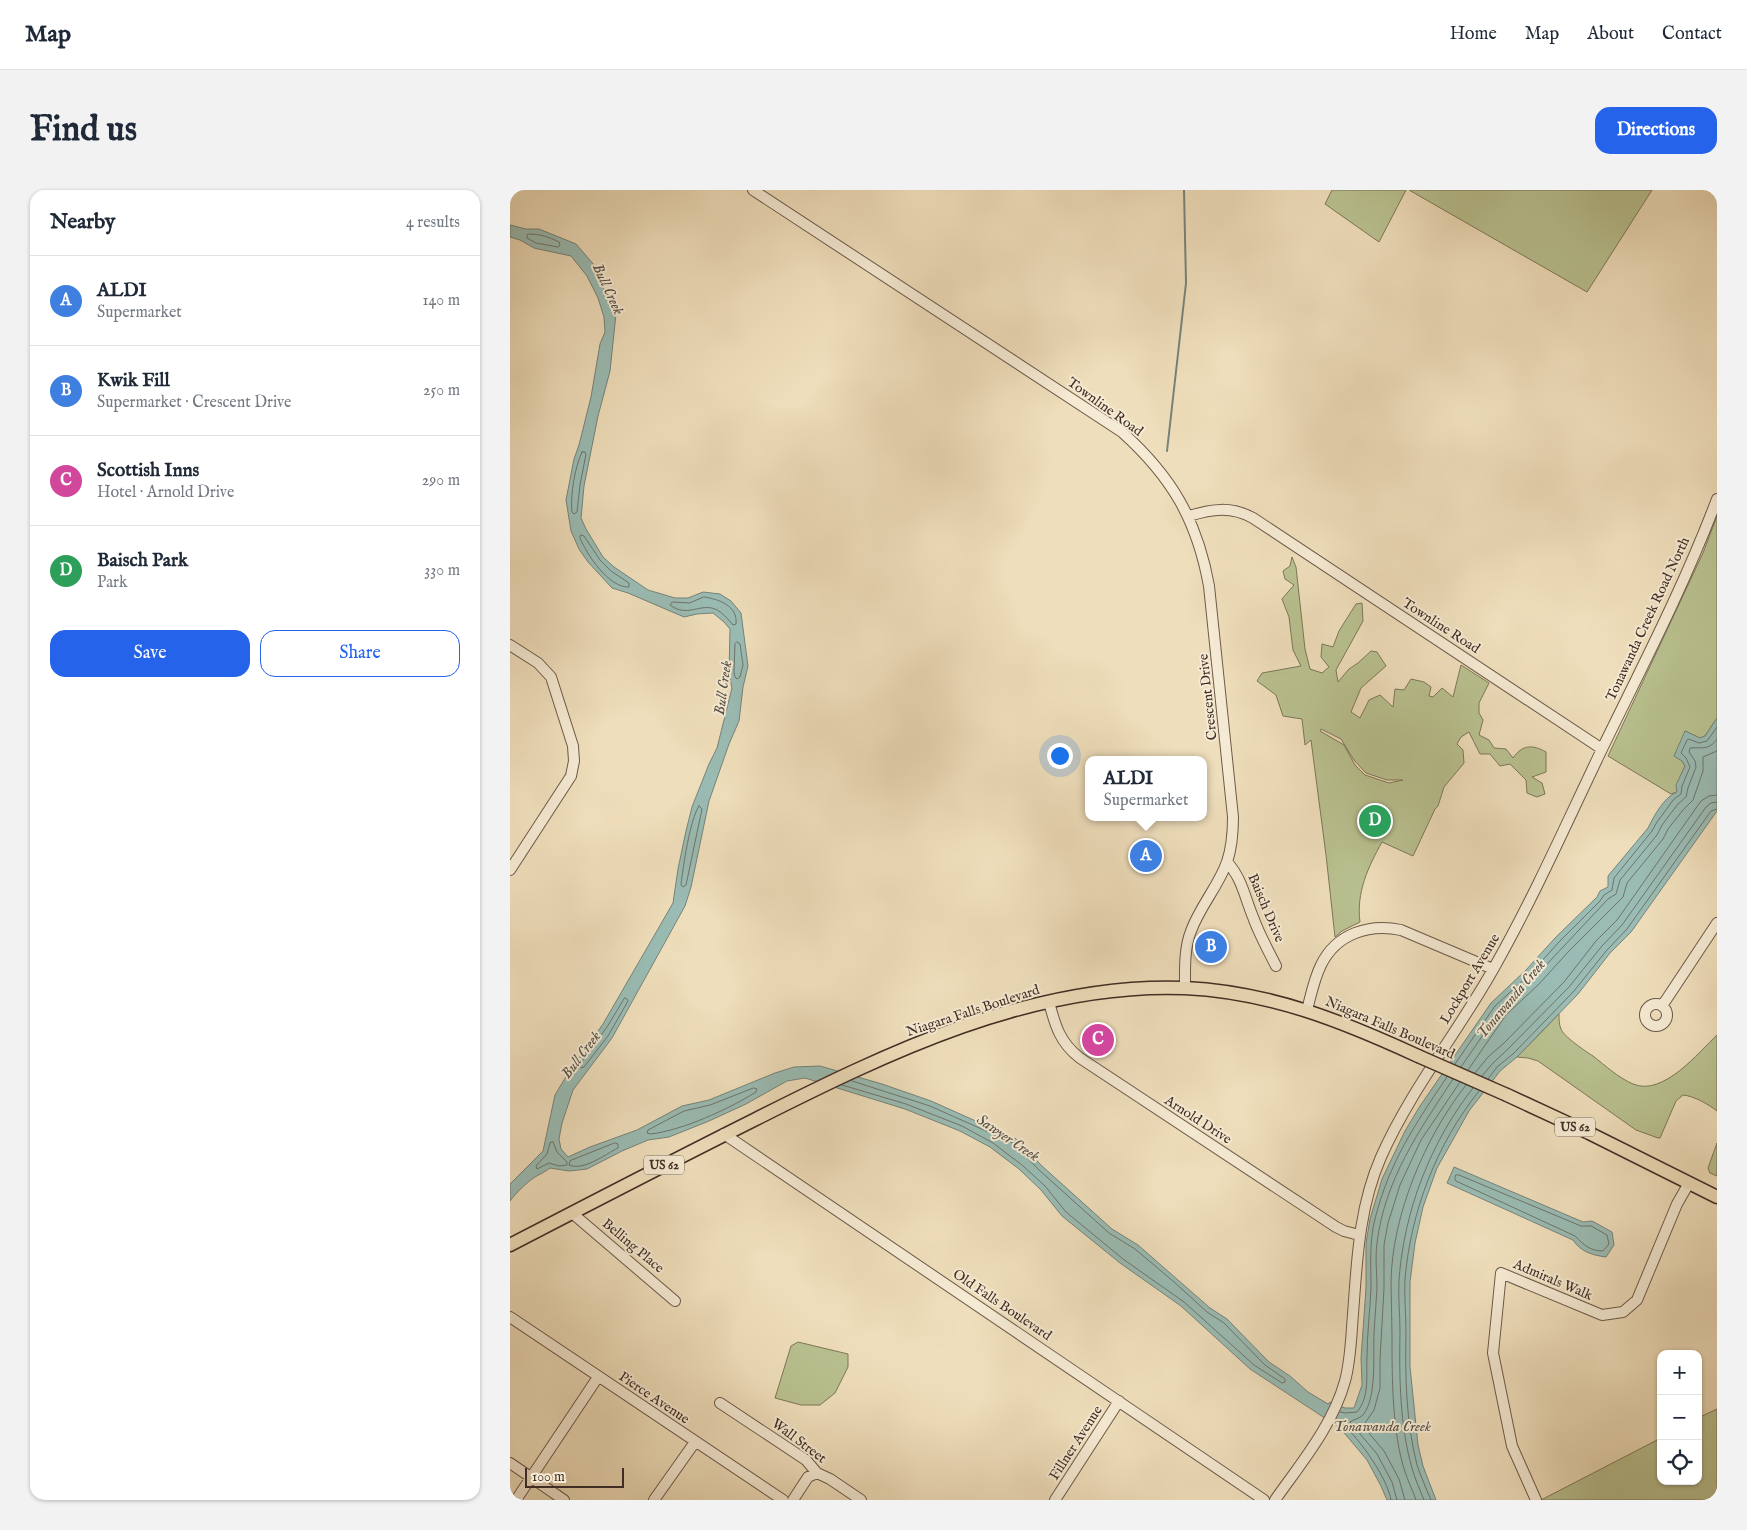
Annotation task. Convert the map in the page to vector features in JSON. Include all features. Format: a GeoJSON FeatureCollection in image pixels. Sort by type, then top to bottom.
{"type":"FeatureCollection","features":[{"type":"Feature","properties":{"kind":"main road","name":"Niagara Falls Boulevard"},"geometry":{"type":"LineString","coordinates":[[510,1245],[819,1087],[851,1072],[953,1031],[1000,1015],[1049,1002],[1115,991],[1185,988],[1252,997],[1306,1010],[1346,1024],[1589,1133],[1717,1197]]}},
{"type":"Feature","properties":{"kind":"street","name":"Townline Road"},"geometry":{"type":"LineString","coordinates":[[753,190],[1122,432],[1159,470],[1174,490],[1189,516],[1222,509],[1238,512],[1253,518],[1602,749]]}},
{"type":"Feature","properties":{"kind":"street","name":"Tonawanda Creek Road North"},"geometry":{"type":"LineString","coordinates":[[1602,749],[1663,625],[1717,499]]}},
{"type":"Feature","properties":{"kind":"street","name":"Crescent Drive"},"geometry":{"type":"LineString","coordinates":[[1185,988],[1186,953],[1192,929],[1227,862],[1232,840],[1234,816],[1214,619],[1207,571],[1189,516]]}},
{"type":"Feature","properties":{"kind":"street"},"geometry":{"type":"LineString","coordinates":[[510,645],[538,663],[551,677],[573,746],[574,761],[571,776],[510,870]]}},
{"type":"Feature","properties":{"kind":"street","name":"Lockport Avenue"},"geometry":{"type":"LineString","coordinates":[[1275,1500],[1327,1425],[1343,1387],[1349,1361],[1359,1235],[1370,1187],[1388,1141],[1414,1095],[1493,969],[1518,923],[1602,749]]}},
{"type":"Feature","properties":{"kind":"street","name":"Baisch Drive"},"geometry":{"type":"LineString","coordinates":[[1227,862],[1236,872],[1241,882],[1253,918],[1276,966]]}},
{"type":"Feature","properties":{"kind":"street"},"geometry":{"type":"LineString","coordinates":[[1662,1006],[1717,923]]}},
{"type":"Feature","properties":{"kind":"street"},"geometry":{"type":"LineString","coordinates":[[1306,1010],[1318,971],[1327,955],[1343,939],[1364,929],[1386,927],[1400,930],[1493,969]]}},
{"type":"Feature","properties":{"kind":"street","name":"Arnold Drive"},"geometry":{"type":"LineString","coordinates":[[1049,1002],[1059,1034],[1064,1043],[1073,1052],[1336,1227],[1347,1233],[1359,1235]]}},
{"type":"Feature","properties":{"kind":"street","name":"Old Falls Boulevard"},"geometry":{"type":"LineString","coordinates":[[724,1134],[1264,1500]]}},
{"type":"Feature","properties":{"kind":"street","name":"Admirals Walk"},"geometry":{"type":"LineString","coordinates":[[1536,1500],[1512,1446],[1493,1353],[1500,1273],[1602,1315],[1623,1312],[1637,1300],[1677,1204],[1688,1183]]}},
{"type":"Feature","properties":{"kind":"street","name":"Belling Place"},"geometry":{"type":"LineString","coordinates":[[572,1213],[675,1301]]}},
{"type":"Feature","properties":{"kind":"street","name":"Pierce Avenue"},"geometry":{"type":"LineString","coordinates":[[510,1317],[783,1500]]}},
{"type":"Feature","properties":{"kind":"street"},"geometry":{"type":"LineString","coordinates":[[516,1500],[598,1377]]}},
{"type":"Feature","properties":{"kind":"street","name":"Fillner Avenue"},"geometry":{"type":"LineString","coordinates":[[1055,1500],[1120,1401]]}},
{"type":"Feature","properties":{"kind":"street","name":"Wall Street"},"geometry":{"type":"LineString","coordinates":[[720,1403],[806,1460],[817,1473],[830,1479],[861,1500]]}},
{"type":"Feature","properties":{"kind":"street"},"geometry":{"type":"LineString","coordinates":[[654,1500],[694,1442]]}},
{"type":"Feature","properties":{"kind":"street"},"geometry":{"type":"LineString","coordinates":[[510,1463],[564,1500]]}},
{"type":"Feature","properties":{"kind":"street"},"geometry":{"type":"LineString","coordinates":[[793,1500],[808,1477],[817,1473]]}},
{"type":"Feature","properties":{"kind":"green space"},"geometry":{"type":"Polygon","coordinates":[[[1332,190],[1406,190],[1379,242],[1325,204],[1332,190]]]}},
{"type":"Feature","properties":{"kind":"green space"},"geometry":{"type":"Polygon","coordinates":[[[1409,190],[1652,190],[1587,292],[1409,190]]]}},
{"type":"Feature","properties":{"kind":"green space"},"geometry":{"type":"Polygon","coordinates":[[[1717,516],[1717,718],[1705,736],[1700,738],[1685,731],[1682,761],[1685,766],[1678,782],[1677,792],[1671,794],[1608,756],[1703,553],[1717,516]]]}},
{"type":"Feature","properties":{"kind":"green space"},"geometry":{"type":"Polygon","coordinates":[[[1292,557],[1296,567],[1305,649],[1310,669],[1322,673],[1329,667],[1321,657],[1322,644],[1333,647],[1339,631],[1356,604],[1362,603],[1363,621],[1336,670],[1338,682],[1349,669],[1371,651],[1377,652],[1386,666],[1361,688],[1351,712],[1360,718],[1369,700],[1380,695],[1393,707],[1395,689],[1404,690],[1411,679],[1424,682],[1431,687],[1429,696],[1433,697],[1442,688],[1453,697],[1461,665],[1489,683],[1479,703],[1479,713],[1483,720],[1479,735],[1489,740],[1494,748],[1506,749],[1513,758],[1520,750],[1528,747],[1546,752],[1546,772],[1532,777],[1542,783],[1545,794],[1537,797],[1527,793],[1526,780],[1510,764],[1500,766],[1490,754],[1480,754],[1469,732],[1461,737],[1457,744],[1463,750],[1464,763],[1444,787],[1438,806],[1413,856],[1382,842],[1364,880],[1359,911],[1360,922],[1342,931],[1335,937],[1311,740],[1305,745],[1302,719],[1283,716],[1276,695],[1257,681],[1262,673],[1301,666],[1293,650],[1289,617],[1282,599],[1294,585],[1285,579],[1283,571],[1290,566],[1292,557]],[[1321,729],[1320,731],[1344,745],[1355,765],[1365,775],[1389,783],[1403,780],[1387,780],[1366,773],[1354,760],[1341,739],[1321,729]]]}},
{"type":"Feature","properties":{"kind":"green space"},"geometry":{"type":"Polygon","coordinates":[[[1559,1014],[1561,1029],[1570,1039],[1622,1078],[1633,1084],[1644,1086],[1668,1079],[1680,1071],[1717,1035],[1717,1111],[1701,1101],[1683,1095],[1676,1101],[1660,1138],[1658,1138],[1636,1130],[1538,1061],[1517,1057],[1559,1014]]]}},
{"type":"Feature","properties":{"kind":"green space"},"geometry":{"type":"Polygon","coordinates":[[[1717,1143],[1717,1176],[1710,1173],[1708,1168],[1717,1143]]]}},
{"type":"Feature","properties":{"kind":"green space"},"geometry":{"type":"Polygon","coordinates":[[[798,1342],[848,1354],[848,1367],[835,1393],[820,1405],[801,1405],[775,1398],[791,1346],[798,1342]]]}},
{"type":"Feature","properties":{"kind":"green space"},"geometry":{"type":"Polygon","coordinates":[[[1717,1409],[1717,1500],[1541,1500],[1657,1440],[1657,1485],[1702,1485],[1702,1416],[1717,1409]]]}},
{"type":"Feature","properties":{"kind":"water"},"geometry":{"type":"Polygon","coordinates":[[[510,225],[526,229],[539,229],[576,244],[595,266],[616,314],[610,371],[598,416],[584,486],[581,518],[586,529],[603,557],[614,567],[648,590],[675,598],[688,598],[703,592],[720,594],[731,601],[741,613],[748,666],[743,687],[739,721],[709,801],[691,887],[685,906],[612,1038],[573,1090],[562,1123],[559,1139],[561,1149],[568,1157],[637,1130],[682,1106],[709,1100],[794,1067],[820,1066],[882,1084],[931,1101],[1016,1139],[1042,1166],[1112,1229],[1138,1245],[1210,1308],[1227,1319],[1269,1362],[1290,1376],[1308,1392],[1328,1404],[1330,1402],[1345,1408],[1354,1408],[1362,1385],[1361,1358],[1366,1288],[1366,1243],[1370,1219],[1382,1179],[1405,1131],[1491,1003],[1526,970],[1555,938],[1597,897],[1600,891],[1608,887],[1608,876],[1648,828],[1664,802],[1677,792],[1676,785],[1685,766],[1682,761],[1674,756],[1685,731],[1700,738],[1705,736],[1717,718],[1717,811],[1631,932],[1610,953],[1578,994],[1517,1057],[1500,1071],[1469,1111],[1437,1168],[1423,1207],[1415,1243],[1410,1282],[1410,1367],[1418,1445],[1423,1466],[1436,1500],[1387,1500],[1367,1460],[1340,1428],[1250,1369],[1181,1306],[1120,1263],[1062,1216],[1041,1190],[1019,1169],[990,1147],[960,1131],[905,1109],[805,1078],[787,1081],[746,1104],[709,1121],[669,1137],[648,1140],[587,1169],[569,1171],[550,1168],[528,1182],[510,1201],[510,1184],[543,1151],[555,1095],[603,1024],[673,903],[678,869],[692,807],[717,748],[732,688],[729,674],[730,629],[724,622],[713,613],[684,617],[612,588],[588,562],[579,549],[571,531],[566,500],[574,459],[591,397],[600,344],[605,332],[604,317],[598,298],[587,276],[571,256],[534,248],[510,237],[510,225]]]}},
{"type":"Feature","properties":{"kind":"water"},"geometry":{"type":"Polygon","coordinates":[[[1454,1167],[1583,1222],[1592,1221],[1612,1232],[1614,1245],[1606,1257],[1587,1252],[1573,1240],[1447,1183],[1454,1167]]]}},
{"type":"Feature","properties":{"kind":"waterway"},"geometry":{"type":"LineString","coordinates":[[1167,451],[1186,283],[1184,190]]}},
{"type":"Feature","properties":{"kind":"place","name":"Baisch Park"},"geometry":{"type":"Point","coordinates":[1375,821]}},
{"type":"Feature","properties":{"kind":"place","name":"ALDI"},"geometry":{"type":"Point","coordinates":[1146,856]}},
{"type":"Feature","properties":{"kind":"place","name":"Kwik Fill"},"geometry":{"type":"Point","coordinates":[1211,947]}},
{"type":"Feature","properties":{"kind":"place","name":"Scottish Inns"},"geometry":{"type":"Point","coordinates":[1098,1040]}},
{"type":"Feature","properties":{"kind":"water label","name":"Bull Creek"},"geometry":{"type":"Point","coordinates":[608,289]}},
{"type":"Feature","properties":{"kind":"water label","name":"Bull Creek"},"geometry":{"type":"Point","coordinates":[723,688]}},
{"type":"Feature","properties":{"kind":"water label","name":"Tonawanda Creek"},"geometry":{"type":"Point","coordinates":[1511,999]}},
{"type":"Feature","properties":{"kind":"water label","name":"Bull Creek"},"geometry":{"type":"Point","coordinates":[581,1055]}},
{"type":"Feature","properties":{"kind":"water label","name":"Sawyer Creek"},"geometry":{"type":"Point","coordinates":[1008,1138]}},
{"type":"Feature","properties":{"kind":"water label","name":"Tonawanda Creek"},"geometry":{"type":"Point","coordinates":[1382,1426]}}]}
